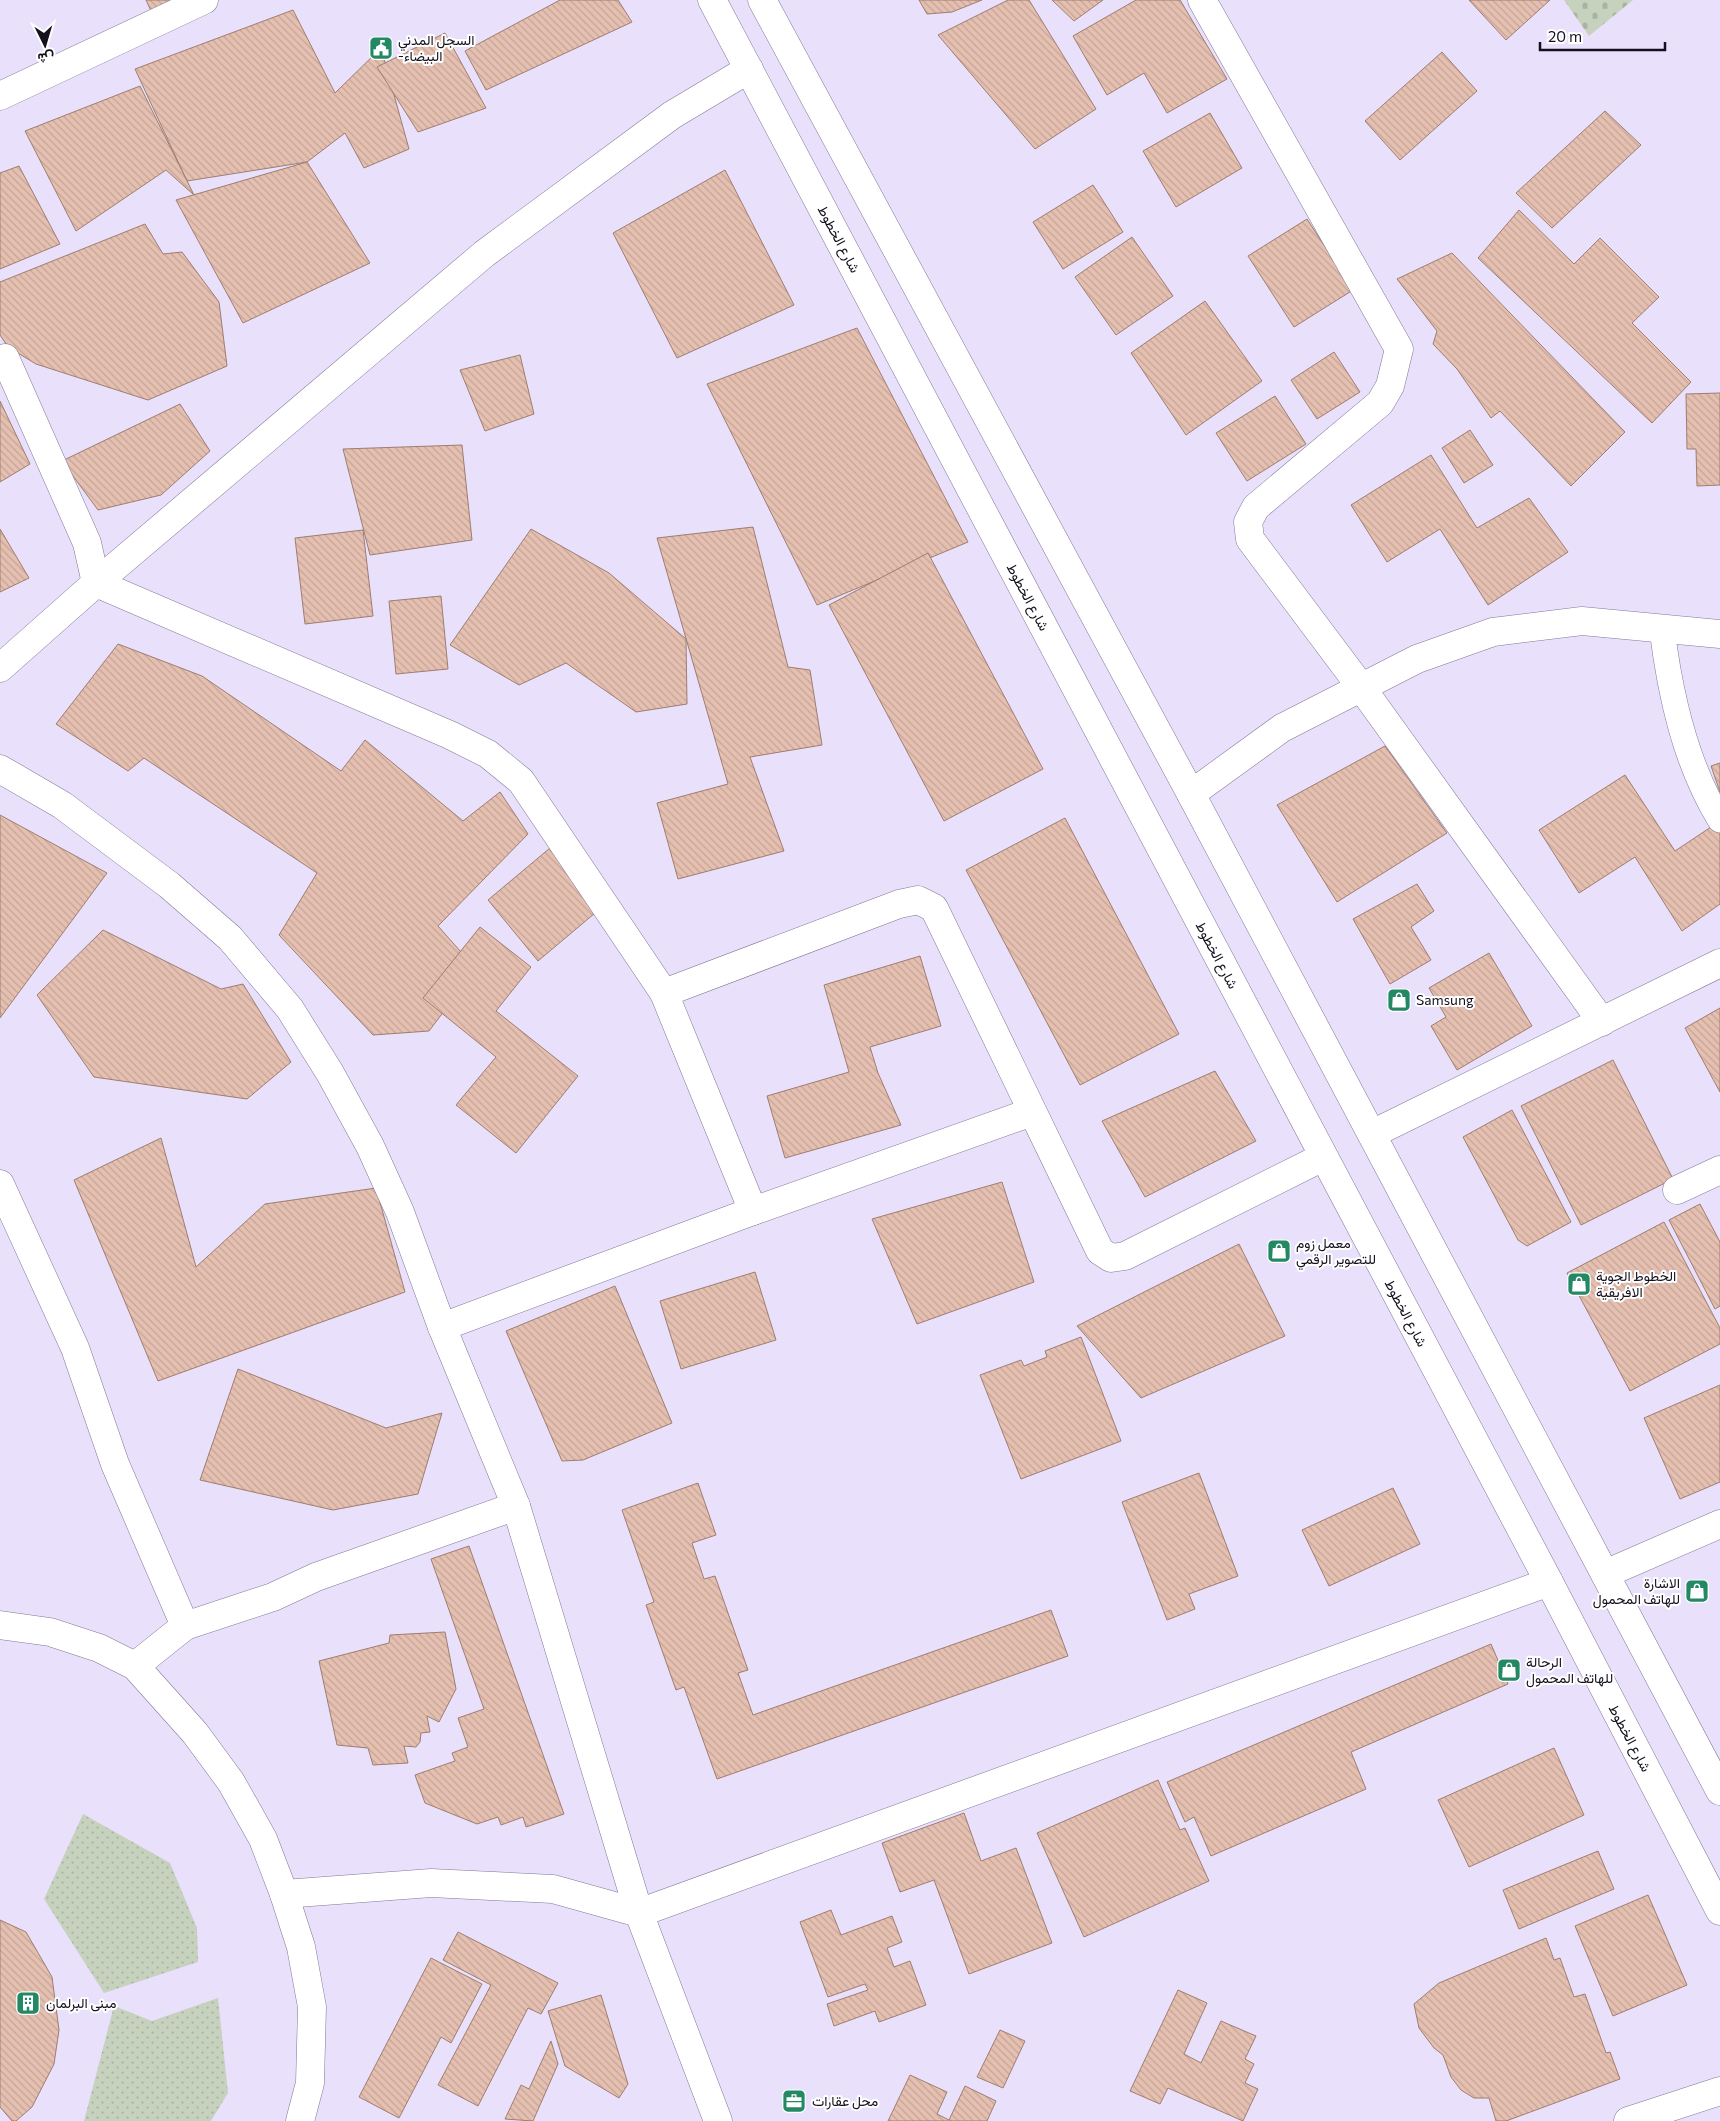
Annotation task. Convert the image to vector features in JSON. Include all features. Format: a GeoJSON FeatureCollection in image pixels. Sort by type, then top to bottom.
{"type":"FeatureCollection","features":[{"type":"Feature","properties":{"kind":"street"},"geometry":{"type":"LineString","coordinates":[[0,96],[204,0]]}},
{"type":"Feature","properties":{"kind":"street","name":"شارع الخطوط"},"geometry":{"type":"LineString","coordinates":[[712,0],[1549,1582],[1720,1911]]}},
{"type":"Feature","properties":{"kind":"street"},"geometry":{"type":"LineString","coordinates":[[762,0],[1191,794],[1720,1791]]}},
{"type":"Feature","properties":{"kind":"street"},"geometry":{"type":"LineString","coordinates":[[1202,0],[1398,349],[1390,386],[1380,403],[1256,507],[1248,522],[1250,539],[1361,687],[1602,1022]]}},
{"type":"Feature","properties":{"kind":"street"},"geometry":{"type":"LineString","coordinates":[[0,668],[96,583],[484,254],[672,114],[749,69]]}},
{"type":"Feature","properties":{"kind":"street"},"geometry":{"type":"LineString","coordinates":[[0,360],[5,358],[87,543],[96,583]]}},
{"type":"Feature","properties":{"kind":"street"},"geometry":{"type":"LineString","coordinates":[[96,583],[450,735],[488,754],[521,781],[664,993],[752,1211]]}},
{"type":"Feature","properties":{"kind":"street"},"geometry":{"type":"LineString","coordinates":[[1191,794],[1282,728],[1417,659],[1492,632],[1582,622],[1720,634]]}},
{"type":"Feature","properties":{"kind":"street"},"geometry":{"type":"LineString","coordinates":[[0,769],[62,805],[168,885],[230,938],[290,1009],[330,1072],[370,1146],[400,1212],[442,1326],[516,1506],[639,1913],[718,2121]]}},
{"type":"Feature","properties":{"kind":"street"},"geometry":{"type":"LineString","coordinates":[[664,993],[899,904],[918,900],[934,908],[1100,1251],[1112,1258],[1125,1256],[1323,1157]]}},
{"type":"Feature","properties":{"kind":"street"},"geometry":{"type":"LineString","coordinates":[[1372,1134],[1720,963]]}},
{"type":"Feature","properties":{"kind":"street"},"geometry":{"type":"LineString","coordinates":[[442,1326],[752,1211],[1032,1112]]}},
{"type":"Feature","properties":{"kind":"street"},"geometry":{"type":"LineString","coordinates":[[1677,1190],[1720,1170]]}},
{"type":"Feature","properties":{"kind":"street"},"geometry":{"type":"LineString","coordinates":[[0,1184],[75,1348],[115,1464],[185,1626]]}},
{"type":"Feature","properties":{"kind":"street"},"geometry":{"type":"LineString","coordinates":[[136,1666],[185,1626],[272,1597],[316,1577],[516,1506]]}},
{"type":"Feature","properties":{"kind":"street"},"geometry":{"type":"LineString","coordinates":[[1605,1574],[1720,1524]]}},
{"type":"Feature","properties":{"kind":"street"},"geometry":{"type":"LineString","coordinates":[[284,1894],[431,1883],[553,1889],[639,1913],[1549,1582]]}},
{"type":"Feature","properties":{"kind":"street"},"geometry":{"type":"LineString","coordinates":[[0,1625],[50,1632],[99,1648],[136,1666],[195,1733],[231,1782],[263,1839],[284,1894],[301,1947],[312,2007],[310,2083],[300,2121]]}},
{"type":"Feature","properties":{"kind":"street"},"geometry":{"type":"LineString","coordinates":[[1628,2121],[1720,2091]]}},
{"type":"Feature","properties":{"kind":"lane"},"geometry":{"type":"LineString","coordinates":[[1662,629],[1666,660],[1687,747],[1703,792],[1720,820]]}},
{"type":"Feature","properties":{"kind":"green space"},"geometry":{"type":"Polygon","coordinates":[[[1564,0],[1633,0],[1589,36],[1564,0]]]}},
{"type":"Feature","properties":{"kind":"green space"},"geometry":{"type":"Polygon","coordinates":[[[83,1814],[170,1863],[197,1928],[198,1962],[104,1993],[44,1899],[83,1814]]]}},
{"type":"Feature","properties":{"kind":"green space"},"geometry":{"type":"Polygon","coordinates":[[[218,1998],[228,2093],[211,2121],[84,2121],[114,2006],[152,2021],[218,1998]]]}},
{"type":"Feature","properties":{"kind":"building"},"geometry":{"type":"Polygon","coordinates":[[[146,0],[179,0],[152,13],[146,0]]]}},
{"type":"Feature","properties":{"kind":"building"},"geometry":{"type":"Polygon","coordinates":[[[560,0],[618,0],[632,22],[486,90],[465,51],[560,0]]]}},
{"type":"Feature","properties":{"kind":"building"},"geometry":{"type":"Polygon","coordinates":[[[919,0],[982,0],[952,12],[927,14],[919,0]]]}},
{"type":"Feature","properties":{"kind":"building"},"geometry":{"type":"Polygon","coordinates":[[[1008,0],[1029,0],[1096,109],[1035,149],[938,35],[1008,0]]]}},
{"type":"Feature","properties":{"kind":"building"},"geometry":{"type":"Polygon","coordinates":[[[1052,0],[1103,0],[1074,21],[1052,0]]]}},
{"type":"Feature","properties":{"kind":"building"},"geometry":{"type":"Polygon","coordinates":[[[1136,0],[1180,0],[1227,79],[1167,113],[1144,73],[1107,95],[1073,36],[1136,0]]]}},
{"type":"Feature","properties":{"kind":"building"},"geometry":{"type":"Polygon","coordinates":[[[1469,0],[1550,0],[1506,40],[1469,0]]]}},
{"type":"Feature","properties":{"kind":"building"},"geometry":{"type":"Polygon","coordinates":[[[293,10],[335,93],[381,48],[409,149],[364,168],[345,133],[307,162],[187,181],[135,69],[293,10]]]}},
{"type":"Feature","properties":{"kind":"building"},"geometry":{"type":"Polygon","coordinates":[[[445,33],[486,108],[418,132],[377,67],[445,33]]]}},
{"type":"Feature","properties":{"kind":"building"},"geometry":{"type":"Polygon","coordinates":[[[1442,52],[1477,91],[1400,160],[1365,121],[1442,52]]]}},
{"type":"Feature","properties":{"kind":"building"},"geometry":{"type":"Polygon","coordinates":[[[140,86],[194,195],[166,170],[76,231],[25,131],[140,86]]]}},
{"type":"Feature","properties":{"kind":"building"},"geometry":{"type":"Polygon","coordinates":[[[1605,111],[1641,145],[1552,228],[1516,193],[1605,111]]]}},
{"type":"Feature","properties":{"kind":"building"},"geometry":{"type":"Polygon","coordinates":[[[1210,113],[1242,168],[1176,207],[1143,151],[1210,113]]]}},
{"type":"Feature","properties":{"kind":"building"},"geometry":{"type":"Polygon","coordinates":[[[307,162],[370,263],[243,323],[176,200],[307,162]]]}},
{"type":"Feature","properties":{"kind":"building"},"geometry":{"type":"Polygon","coordinates":[[[19,166],[60,244],[0,269],[0,173],[19,166]]]}},
{"type":"Feature","properties":{"kind":"building"},"geometry":{"type":"Polygon","coordinates":[[[725,170],[794,305],[677,358],[613,233],[725,170]]]}},
{"type":"Feature","properties":{"kind":"building"},"geometry":{"type":"Polygon","coordinates":[[[1093,185],[1123,232],[1063,269],[1033,222],[1093,185]]]}},
{"type":"Feature","properties":{"kind":"building"},"geometry":{"type":"Polygon","coordinates":[[[1519,210],[1574,264],[1600,238],[1659,297],[1632,323],[1691,382],[1652,423],[1478,258],[1519,210]]]}},
{"type":"Feature","properties":{"kind":"building"},"geometry":{"type":"Polygon","coordinates":[[[1307,219],[1353,290],[1294,327],[1248,256],[1307,219]]]}},
{"type":"Feature","properties":{"kind":"building"},"geometry":{"type":"Polygon","coordinates":[[[145,224],[163,254],[182,252],[219,302],[227,366],[148,400],[36,364],[8,347],[0,335],[0,282],[145,224]]]}},
{"type":"Feature","properties":{"kind":"building"},"geometry":{"type":"Polygon","coordinates":[[[1132,237],[1173,296],[1116,335],[1075,277],[1132,237]]]}},
{"type":"Feature","properties":{"kind":"building"},"geometry":{"type":"Polygon","coordinates":[[[1452,253],[1625,432],[1571,486],[1500,411],[1491,418],[1457,369],[1433,344],[1437,331],[1397,279],[1452,253]]]}},
{"type":"Feature","properties":{"kind":"building"},"geometry":{"type":"Polygon","coordinates":[[[1205,301],[1262,381],[1186,435],[1131,353],[1205,301]]]}},
{"type":"Feature","properties":{"kind":"building"},"geometry":{"type":"Polygon","coordinates":[[[857,328],[968,542],[817,605],[707,384],[857,328]]]}},
{"type":"Feature","properties":{"kind":"building"},"geometry":{"type":"Polygon","coordinates":[[[1334,352],[1360,392],[1317,419],[1291,380],[1334,352]]]}},
{"type":"Feature","properties":{"kind":"building"},"geometry":{"type":"Polygon","coordinates":[[[520,355],[534,414],[485,431],[460,370],[520,355]]]}},
{"type":"Feature","properties":{"kind":"building"},"geometry":{"type":"Polygon","coordinates":[[[1720,393],[1720,485],[1697,486],[1696,449],[1687,449],[1686,394],[1720,393]]]}},
{"type":"Feature","properties":{"kind":"building"},"geometry":{"type":"Polygon","coordinates":[[[1275,396],[1306,444],[1247,481],[1216,433],[1275,396]]]}},
{"type":"Feature","properties":{"kind":"building"},"geometry":{"type":"Polygon","coordinates":[[[0,401],[30,464],[0,482],[0,401]]]}},
{"type":"Feature","properties":{"kind":"building"},"geometry":{"type":"Polygon","coordinates":[[[180,404],[210,451],[161,495],[98,510],[62,461],[180,404]]]}},
{"type":"Feature","properties":{"kind":"building"},"geometry":{"type":"Polygon","coordinates":[[[1470,430],[1493,465],[1464,483],[1442,448],[1470,430]]]}},
{"type":"Feature","properties":{"kind":"building"},"geometry":{"type":"Polygon","coordinates":[[[462,445],[472,540],[370,555],[343,449],[462,445]]]}},
{"type":"Feature","properties":{"kind":"building"},"geometry":{"type":"Polygon","coordinates":[[[1431,455],[1477,528],[1529,498],[1568,552],[1488,605],[1440,529],[1387,562],[1351,505],[1431,455]]]}},
{"type":"Feature","properties":{"kind":"building"},"geometry":{"type":"Polygon","coordinates":[[[753,527],[788,667],[810,670],[822,745],[750,757],[784,851],[678,879],[657,803],[728,784],[657,538],[753,527]]]}},
{"type":"Feature","properties":{"kind":"building"},"geometry":{"type":"Polygon","coordinates":[[[0,529],[29,578],[0,592],[0,529]]]}},
{"type":"Feature","properties":{"kind":"building"},"geometry":{"type":"Polygon","coordinates":[[[531,529],[609,573],[686,639],[687,704],[636,712],[566,663],[519,685],[450,645],[531,529]]]}},
{"type":"Feature","properties":{"kind":"building"},"geometry":{"type":"Polygon","coordinates":[[[363,530],[373,616],[305,624],[295,538],[363,530]]]}},
{"type":"Feature","properties":{"kind":"building"},"geometry":{"type":"Polygon","coordinates":[[[928,553],[1043,769],[944,821],[829,605],[928,553]]]}},
{"type":"Feature","properties":{"kind":"building"},"geometry":{"type":"Polygon","coordinates":[[[441,596],[448,669],[396,674],[389,601],[441,596]]]}},
{"type":"Feature","properties":{"kind":"building"},"geometry":{"type":"Polygon","coordinates":[[[118,644],[202,676],[341,771],[365,740],[463,821],[500,792],[528,834],[438,926],[476,969],[429,1031],[373,1035],[279,935],[317,873],[144,758],[128,771],[56,724],[118,644]]]}},
{"type":"Feature","properties":{"kind":"building"},"geometry":{"type":"Polygon","coordinates":[[[1385,746],[1447,833],[1337,902],[1277,805],[1385,746]]]}},
{"type":"Feature","properties":{"kind":"building"},"geometry":{"type":"Polygon","coordinates":[[[1720,763],[1720,792],[1711,766],[1720,763]]]}},
{"type":"Feature","properties":{"kind":"building"},"geometry":{"type":"Polygon","coordinates":[[[1625,775],[1675,851],[1717,823],[1720,827],[1720,904],[1682,931],[1635,857],[1579,893],[1539,830],[1625,775]]]}},
{"type":"Feature","properties":{"kind":"building"},"geometry":{"type":"Polygon","coordinates":[[[0,815],[107,873],[0,1018],[0,815]]]}},
{"type":"Feature","properties":{"kind":"building"},"geometry":{"type":"Polygon","coordinates":[[[1065,818],[1179,1034],[1080,1085],[966,870],[1065,818]]]}},
{"type":"Feature","properties":{"kind":"building"},"geometry":{"type":"Polygon","coordinates":[[[550,848],[601,908],[538,961],[488,900],[550,848]]]}},
{"type":"Feature","properties":{"kind":"building"},"geometry":{"type":"Polygon","coordinates":[[[1417,884],[1434,911],[1411,927],[1431,960],[1390,984],[1353,919],[1417,884]]]}},
{"type":"Feature","properties":{"kind":"building"},"geometry":{"type":"Polygon","coordinates":[[[480,927],[531,967],[496,1011],[578,1076],[516,1153],[456,1105],[496,1057],[423,998],[480,927]]]}},
{"type":"Feature","properties":{"kind":"building"},"geometry":{"type":"Polygon","coordinates":[[[103,930],[221,989],[243,984],[291,1062],[247,1099],[94,1077],[37,995],[103,930]]]}},
{"type":"Feature","properties":{"kind":"building"},"geometry":{"type":"Polygon","coordinates":[[[1489,953],[1532,1026],[1457,1070],[1431,1026],[1446,1017],[1429,988],[1489,953]]]}},
{"type":"Feature","properties":{"kind":"building"},"geometry":{"type":"Polygon","coordinates":[[[920,956],[941,1026],[870,1047],[878,1073],[901,1125],[785,1158],[767,1096],[849,1072],[824,985],[920,956]]]}},
{"type":"Feature","properties":{"kind":"building"},"geometry":{"type":"Polygon","coordinates":[[[1720,1008],[1720,1092],[1685,1028],[1720,1008]]]}},
{"type":"Feature","properties":{"kind":"building"},"geometry":{"type":"Polygon","coordinates":[[[1613,1060],[1673,1179],[1581,1225],[1521,1106],[1613,1060]]]}},
{"type":"Feature","properties":{"kind":"building"},"geometry":{"type":"Polygon","coordinates":[[[1215,1071],[1256,1141],[1145,1197],[1102,1121],[1215,1071]]]}},
{"type":"Feature","properties":{"kind":"building"},"geometry":{"type":"Polygon","coordinates":[[[1512,1110],[1571,1222],[1527,1246],[1518,1240],[1463,1137],[1512,1110]]]}},
{"type":"Feature","properties":{"kind":"building"},"geometry":{"type":"Polygon","coordinates":[[[161,1138],[196,1267],[265,1204],[376,1188],[405,1292],[158,1381],[74,1180],[161,1138]]]}},
{"type":"Feature","properties":{"kind":"building"},"geometry":{"type":"Polygon","coordinates":[[[1002,1182],[1034,1282],[917,1324],[872,1219],[1002,1182]]]}},
{"type":"Feature","properties":{"kind":"building"},"geometry":{"type":"Polygon","coordinates":[[[1700,1204],[1720,1242],[1720,1306],[1715,1309],[1669,1220],[1700,1204]]]}},
{"type":"Feature","properties":{"kind":"building"},"geometry":{"type":"Polygon","coordinates":[[[1664,1222],[1720,1328],[1720,1344],[1630,1391],[1567,1273],[1664,1222]]]}},
{"type":"Feature","properties":{"kind":"building"},"geometry":{"type":"Polygon","coordinates":[[[1239,1244],[1285,1336],[1141,1398],[1077,1326],[1239,1244]]]}},
{"type":"Feature","properties":{"kind":"building"},"geometry":{"type":"Polygon","coordinates":[[[755,1272],[776,1340],[681,1369],[660,1301],[755,1272]]]}},
{"type":"Feature","properties":{"kind":"building"},"geometry":{"type":"Polygon","coordinates":[[[615,1286],[672,1423],[583,1460],[562,1461],[506,1331],[615,1286]]]}},
{"type":"Feature","properties":{"kind":"building"},"geometry":{"type":"Polygon","coordinates":[[[1081,1337],[1121,1441],[1021,1479],[980,1375],[1021,1360],[1024,1366],[1047,1357],[1045,1351],[1081,1337]]]}},
{"type":"Feature","properties":{"kind":"building"},"geometry":{"type":"Polygon","coordinates":[[[238,1369],[386,1428],[442,1413],[418,1494],[333,1510],[200,1480],[238,1369]]]}},
{"type":"Feature","properties":{"kind":"building"},"geometry":{"type":"Polygon","coordinates":[[[1720,1385],[1720,1482],[1680,1499],[1644,1418],[1720,1385]]]}},
{"type":"Feature","properties":{"kind":"building"},"geometry":{"type":"Polygon","coordinates":[[[1199,1473],[1238,1576],[1189,1594],[1195,1609],[1167,1620],[1122,1502],[1199,1473]]]}},
{"type":"Feature","properties":{"kind":"building"},"geometry":{"type":"Polygon","coordinates":[[[698,1483],[716,1535],[692,1543],[704,1579],[715,1576],[748,1670],[738,1673],[753,1715],[1051,1610],[1068,1656],[717,1779],[684,1687],[676,1690],[646,1605],[654,1602],[622,1510],[698,1483]]]}},
{"type":"Feature","properties":{"kind":"building"},"geometry":{"type":"Polygon","coordinates":[[[1393,1488],[1420,1544],[1329,1586],[1302,1530],[1393,1488]]]}},
{"type":"Feature","properties":{"kind":"building"},"geometry":{"type":"Polygon","coordinates":[[[469,1546],[564,1814],[526,1827],[523,1817],[501,1825],[498,1817],[477,1824],[425,1803],[415,1775],[455,1761],[452,1753],[468,1747],[458,1718],[484,1709],[431,1559],[469,1546]]]}},
{"type":"Feature","properties":{"kind":"building"},"geometry":{"type":"Polygon","coordinates":[[[445,1632],[456,1689],[439,1722],[427,1716],[430,1732],[421,1733],[420,1742],[416,1747],[404,1746],[408,1763],[373,1765],[368,1748],[337,1745],[319,1661],[389,1643],[390,1635],[445,1632]]]}},
{"type":"Feature","properties":{"kind":"building"},"geometry":{"type":"Polygon","coordinates":[[[1491,1644],[1508,1684],[1351,1752],[1366,1789],[1211,1856],[1194,1817],[1185,1822],[1167,1782],[1491,1644]]]}},
{"type":"Feature","properties":{"kind":"building"},"geometry":{"type":"Polygon","coordinates":[[[1554,1748],[1584,1815],[1469,1867],[1438,1800],[1554,1748]]]}},
{"type":"Feature","properties":{"kind":"building"},"geometry":{"type":"Polygon","coordinates":[[[1158,1780],[1180,1830],[1185,1828],[1209,1881],[1084,1937],[1037,1833],[1158,1780]]]}},
{"type":"Feature","properties":{"kind":"building"},"geometry":{"type":"Polygon","coordinates":[[[964,1813],[981,1861],[1016,1848],[1052,1943],[969,1974],[934,1880],[900,1892],[882,1843],[964,1813]]]}},
{"type":"Feature","properties":{"kind":"building"},"geometry":{"type":"Polygon","coordinates":[[[1598,1851],[1614,1889],[1519,1929],[1503,1890],[1598,1851]]]}},
{"type":"Feature","properties":{"kind":"building"},"geometry":{"type":"Polygon","coordinates":[[[1648,1895],[1687,1985],[1613,2016],[1575,1926],[1648,1895]]]}},
{"type":"Feature","properties":{"kind":"building"},"geometry":{"type":"Polygon","coordinates":[[[831,1910],[841,1935],[892,1916],[902,1942],[887,1948],[894,1967],[910,1961],[926,2005],[879,2022],[875,2011],[834,2026],[827,2004],[868,1990],[865,1984],[828,1997],[800,1922],[831,1910]]]}},
{"type":"Feature","properties":{"kind":"building","name":"مبنى البرلمان"},"geometry":{"type":"Polygon","coordinates":[[[0,1920],[26,1932],[52,1977],[59,2030],[54,2064],[32,2107],[16,2121],[12,2121],[0,2107],[0,1920]]]}},
{"type":"Feature","properties":{"kind":"building"},"geometry":{"type":"Polygon","coordinates":[[[458,1932],[558,1983],[541,2014],[528,2008],[478,2106],[438,2085],[491,1985],[443,1960],[458,1932]]]}},
{"type":"Feature","properties":{"kind":"building"},"geometry":{"type":"Polygon","coordinates":[[[1546,1938],[1554,1960],[1560,1958],[1574,1997],[1585,1994],[1606,2053],[1610,2052],[1620,2079],[1506,2121],[1496,2121],[1489,2098],[1474,2098],[1461,2090],[1451,2077],[1443,2055],[1434,2048],[1419,2028],[1414,2004],[1439,1983],[1546,1938]]]}},
{"type":"Feature","properties":{"kind":"building"},"geometry":{"type":"Polygon","coordinates":[[[431,1958],[482,1984],[451,2043],[441,2037],[399,2118],[359,2097],[431,1958]]]}},
{"type":"Feature","properties":{"kind":"building"},"geometry":{"type":"Polygon","coordinates":[[[1178,1990],[1207,2003],[1184,2054],[1201,2063],[1221,2021],[1256,2036],[1245,2059],[1254,2064],[1245,2083],[1258,2089],[1243,2121],[1168,2088],[1160,2104],[1130,2091],[1178,1990]]]}},
{"type":"Feature","properties":{"kind":"building"},"geometry":{"type":"Polygon","coordinates":[[[601,1995],[628,2084],[619,2098],[565,2066],[548,2011],[601,1995]]]}},
{"type":"Feature","properties":{"kind":"building"},"geometry":{"type":"Polygon","coordinates":[[[1000,2030],[1025,2041],[1003,2088],[977,2077],[1000,2030]]]}},
{"type":"Feature","properties":{"kind":"building"},"geometry":{"type":"Polygon","coordinates":[[[551,2041],[558,2064],[533,2121],[505,2119],[521,2085],[529,2089],[551,2041]]]}},
{"type":"Feature","properties":{"kind":"building"},"geometry":{"type":"Polygon","coordinates":[[[910,2075],[947,2092],[937,2114],[949,2120],[965,2086],[996,2101],[987,2121],[888,2121],[910,2075]]]}},
{"type":"Feature","properties":{"kind":"place","name":"السجل المدني -البيضاء"},"geometry":{"type":"Point","coordinates":[381,48]}},
{"type":"Feature","properties":{"kind":"place","name":"Samsung"},"geometry":{"type":"Point","coordinates":[1399,1000]}},
{"type":"Feature","properties":{"kind":"place","name":"معمل زوم للتصوير الرقمي"},"geometry":{"type":"Point","coordinates":[1279,1251]}},
{"type":"Feature","properties":{"kind":"place","name":"الخطوط الجوية الافريقية"},"geometry":{"type":"Point","coordinates":[1579,1284]}},
{"type":"Feature","properties":{"kind":"place","name":"الاشارة للهاتف المحمول"},"geometry":{"type":"Point","coordinates":[1697,1591]}},
{"type":"Feature","properties":{"kind":"place","name":"الرحالة للهاتف المحمول"},"geometry":{"type":"Point","coordinates":[1509,1670]}},
{"type":"Feature","properties":{"kind":"place","name":"مبنى البرلمان"},"geometry":{"type":"Point","coordinates":[28,2003]}},
{"type":"Feature","properties":{"kind":"place","name":"محل عقارات"},"geometry":{"type":"Point","coordinates":[794,2101]}}]}
